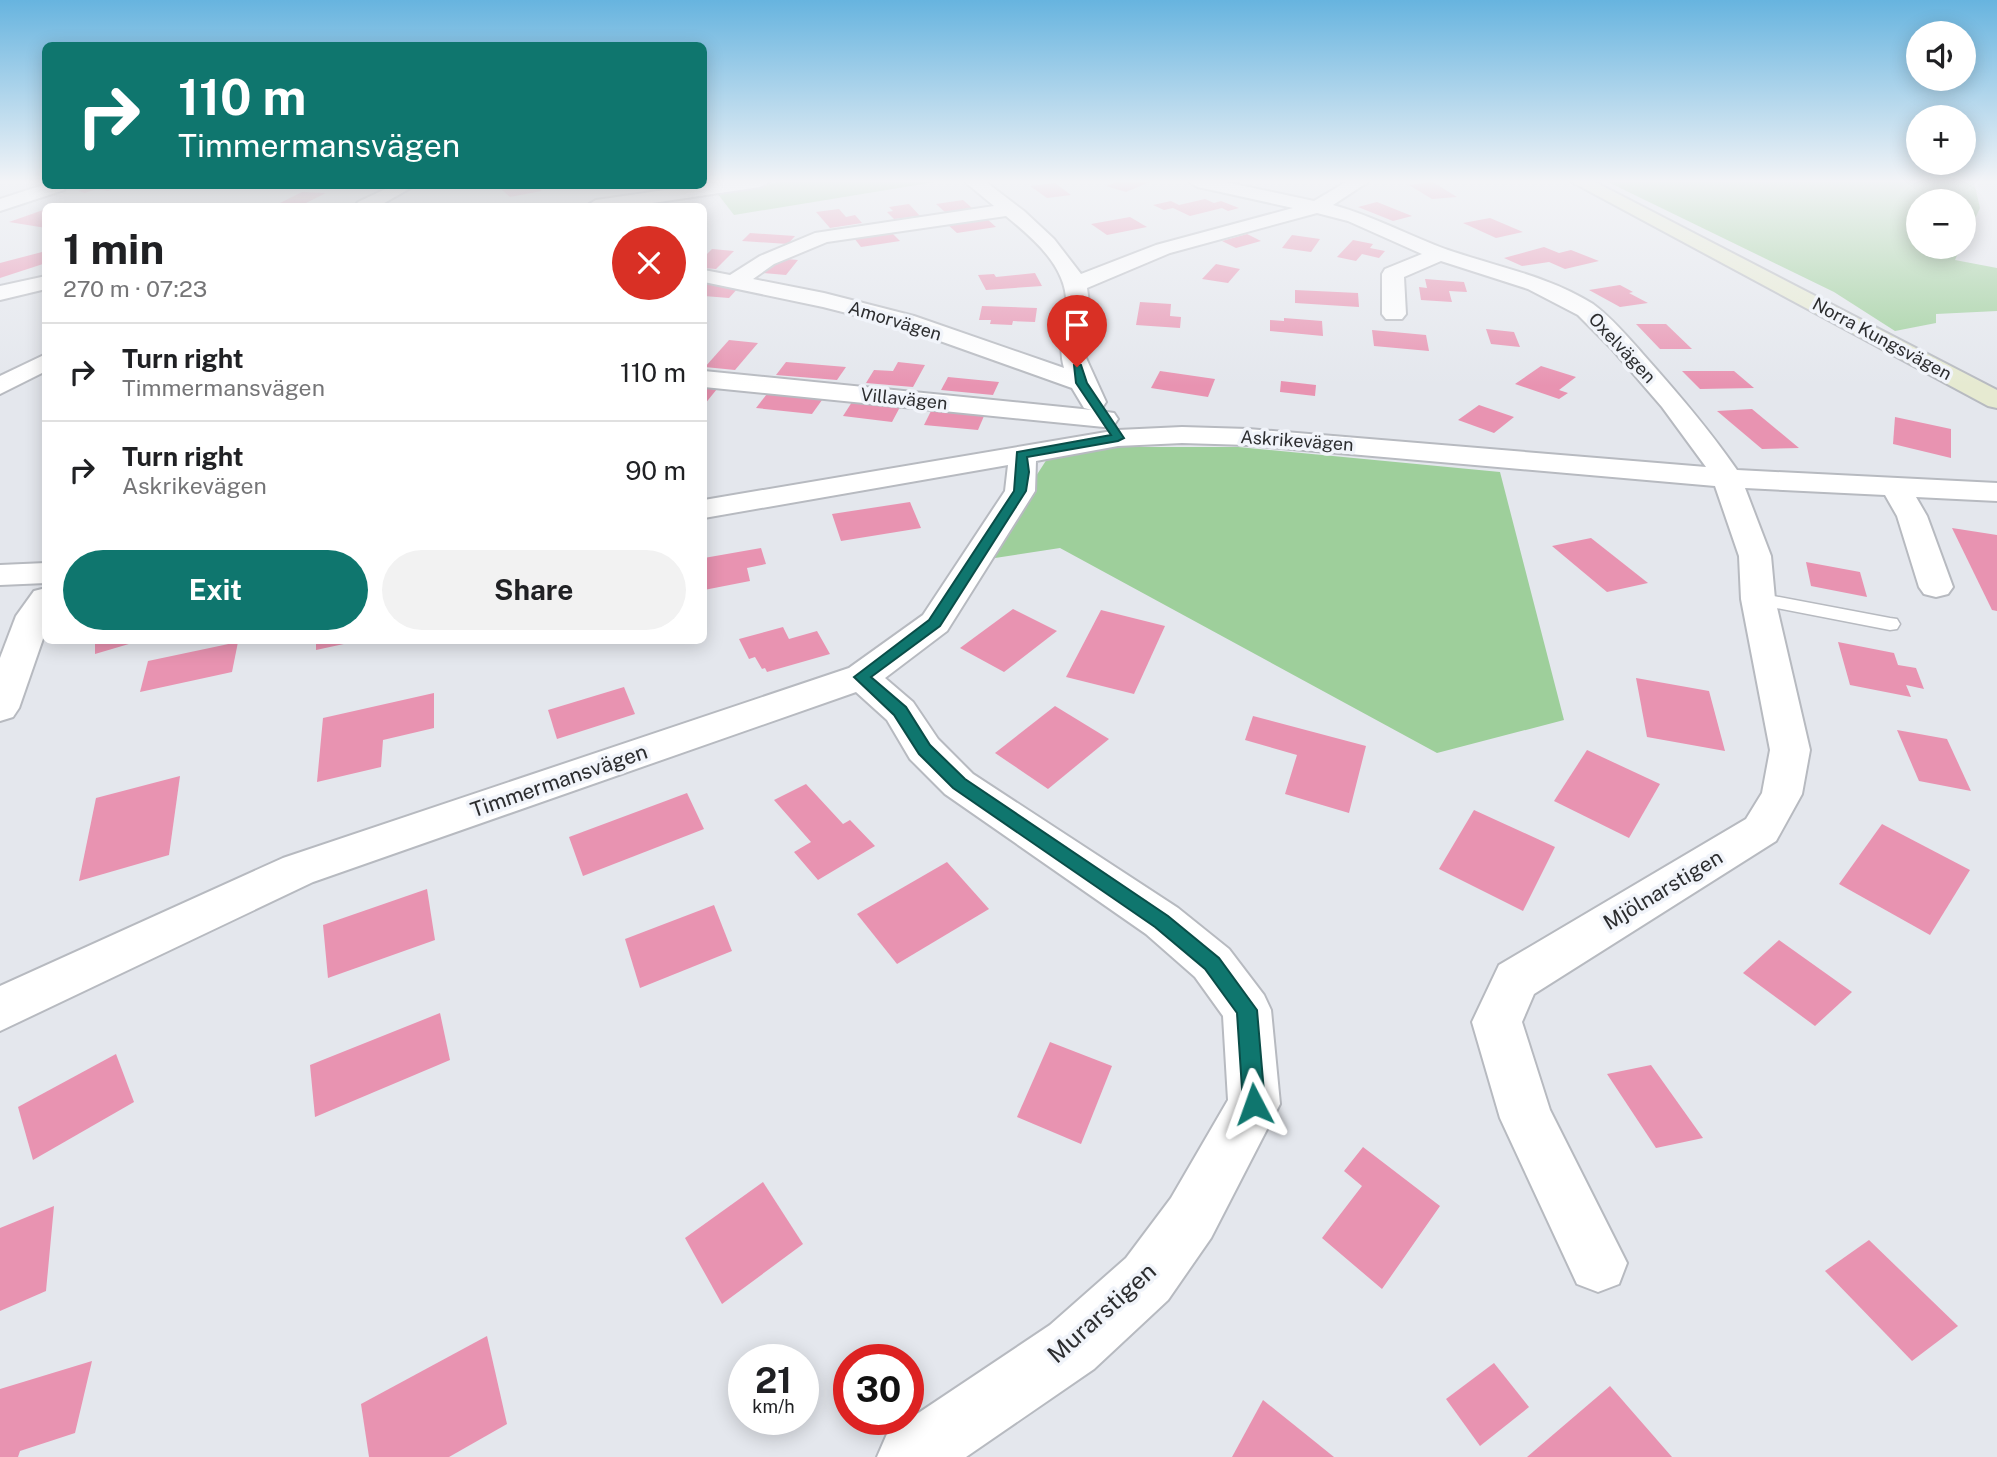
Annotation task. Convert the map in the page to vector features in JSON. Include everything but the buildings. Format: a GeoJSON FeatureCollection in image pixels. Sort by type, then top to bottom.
{"type":"FeatureCollection","features":[{"type":"Feature","properties":{"kind":"main road","name":"Norra Kungsvägen"},"geometry":{"type":"LineString","coordinates":[[1711,250],[1997,400]]}},
{"type":"Feature","properties":{"kind":"street"},"geometry":{"type":"LineString","coordinates":[[735,281],[788,250]]}},
{"type":"Feature","properties":{"kind":"street"},"geometry":{"type":"LineString","coordinates":[[1053,250],[1076,285],[1079,312],[1073,352],[1082,383],[1111,428]]}},
{"type":"Feature","properties":{"kind":"street"},"geometry":{"type":"LineString","coordinates":[[1076,285],[1106,270],[1160,250]]}},
{"type":"Feature","properties":{"kind":"street","name":"Oxelvägen"},"geometry":{"type":"LineString","coordinates":[[1431,250],[1536,284],[1586,310],[1671,401],[1728,478]]}},
{"type":"Feature","properties":{"kind":"street"},"geometry":{"type":"LineString","coordinates":[[1394,314],[1393,274],[1440,254]]}},
{"type":"Feature","properties":{"kind":"street","name":"Amorvägen"},"geometry":{"type":"LineString","coordinates":[[707,276],[824,300],[906,321],[1082,383]]}},
{"type":"Feature","properties":{"kind":"street"},"geometry":{"type":"LineString","coordinates":[[0,293],[42,283]]}},
{"type":"Feature","properties":{"kind":"street"},"geometry":{"type":"LineString","coordinates":[[0,386],[42,363]]}},
{"type":"Feature","properties":{"kind":"street","name":"Villavägen"},"geometry":{"type":"LineString","coordinates":[[707,379],[1111,428]]}},
{"type":"Feature","properties":{"kind":"street","name":"Askrikevägen"},"geometry":{"type":"LineString","coordinates":[[707,508],[1021,455],[1111,428],[1728,478],[1997,492]]}},
{"type":"Feature","properties":{"kind":"street","name":"Timmermansvägen"},"geometry":{"type":"LineString","coordinates":[[0,1009],[298,870],[862,677],[934,623],[1020,491],[1023,472],[1021,455]]}},
{"type":"Feature","properties":{"kind":"street","name":"Mjölnarstigen"},"geometry":{"type":"LineString","coordinates":[[1598,1263],[1526,1118],[1497,1022],[1516,979],[1761,830],[1782,794],[1790,750],[1758,599],[1755,556],[1731,495],[1728,478]]}},
{"type":"Feature","properties":{"kind":"street"},"geometry":{"type":"LineString","coordinates":[[1895,486],[1912,516],[1936,587]]}},
{"type":"Feature","properties":{"kind":"street"},"geometry":{"type":"LineString","coordinates":[[0,575],[42,573]]}},
{"type":"Feature","properties":{"kind":"street"},"geometry":{"type":"LineString","coordinates":[[0,708],[33,616],[42,603]]}},
{"type":"Feature","properties":{"kind":"street","name":"Murarstigen"},"geometry":{"type":"LineString","coordinates":[[862,677],[900,711],[925,750],[959,784],[1161,921],[1212,963],[1247,1010],[1254,1104],[1191,1218],[1147,1279],[1072,1347],[910,1457]]}},
{"type":"Feature","properties":{"kind":"lane"},"geometry":{"type":"LineString","coordinates":[[1758,599],[1890,624]]}},
{"type":"Feature","properties":{"kind":"green space"},"geometry":{"type":"Polygon","coordinates":[[[1748,250],[1906,250],[1906,259],[1955,259],[1997,268],[1997,311],[1936,314],[1936,323],[1895,331],[1834,292],[1748,250]]]}},
{"type":"Feature","properties":{"kind":"green space"},"geometry":{"type":"Polygon","coordinates":[[[1113,447],[1238,447],[1500,472],[1564,720],[1437,753],[1060,548],[982,560],[1047,459],[1113,447]]]}},
{"type":"Feature","properties":{"kind":"route"},"geometry":{"type":"LineString","coordinates":[[1077,367],[1082,383],[1118,438],[1021,455],[1023,472],[1020,491],[934,623],[862,677],[900,711],[925,750],[959,784],[1161,921],[1212,963],[1247,1010],[1254,1104]]}}]}
